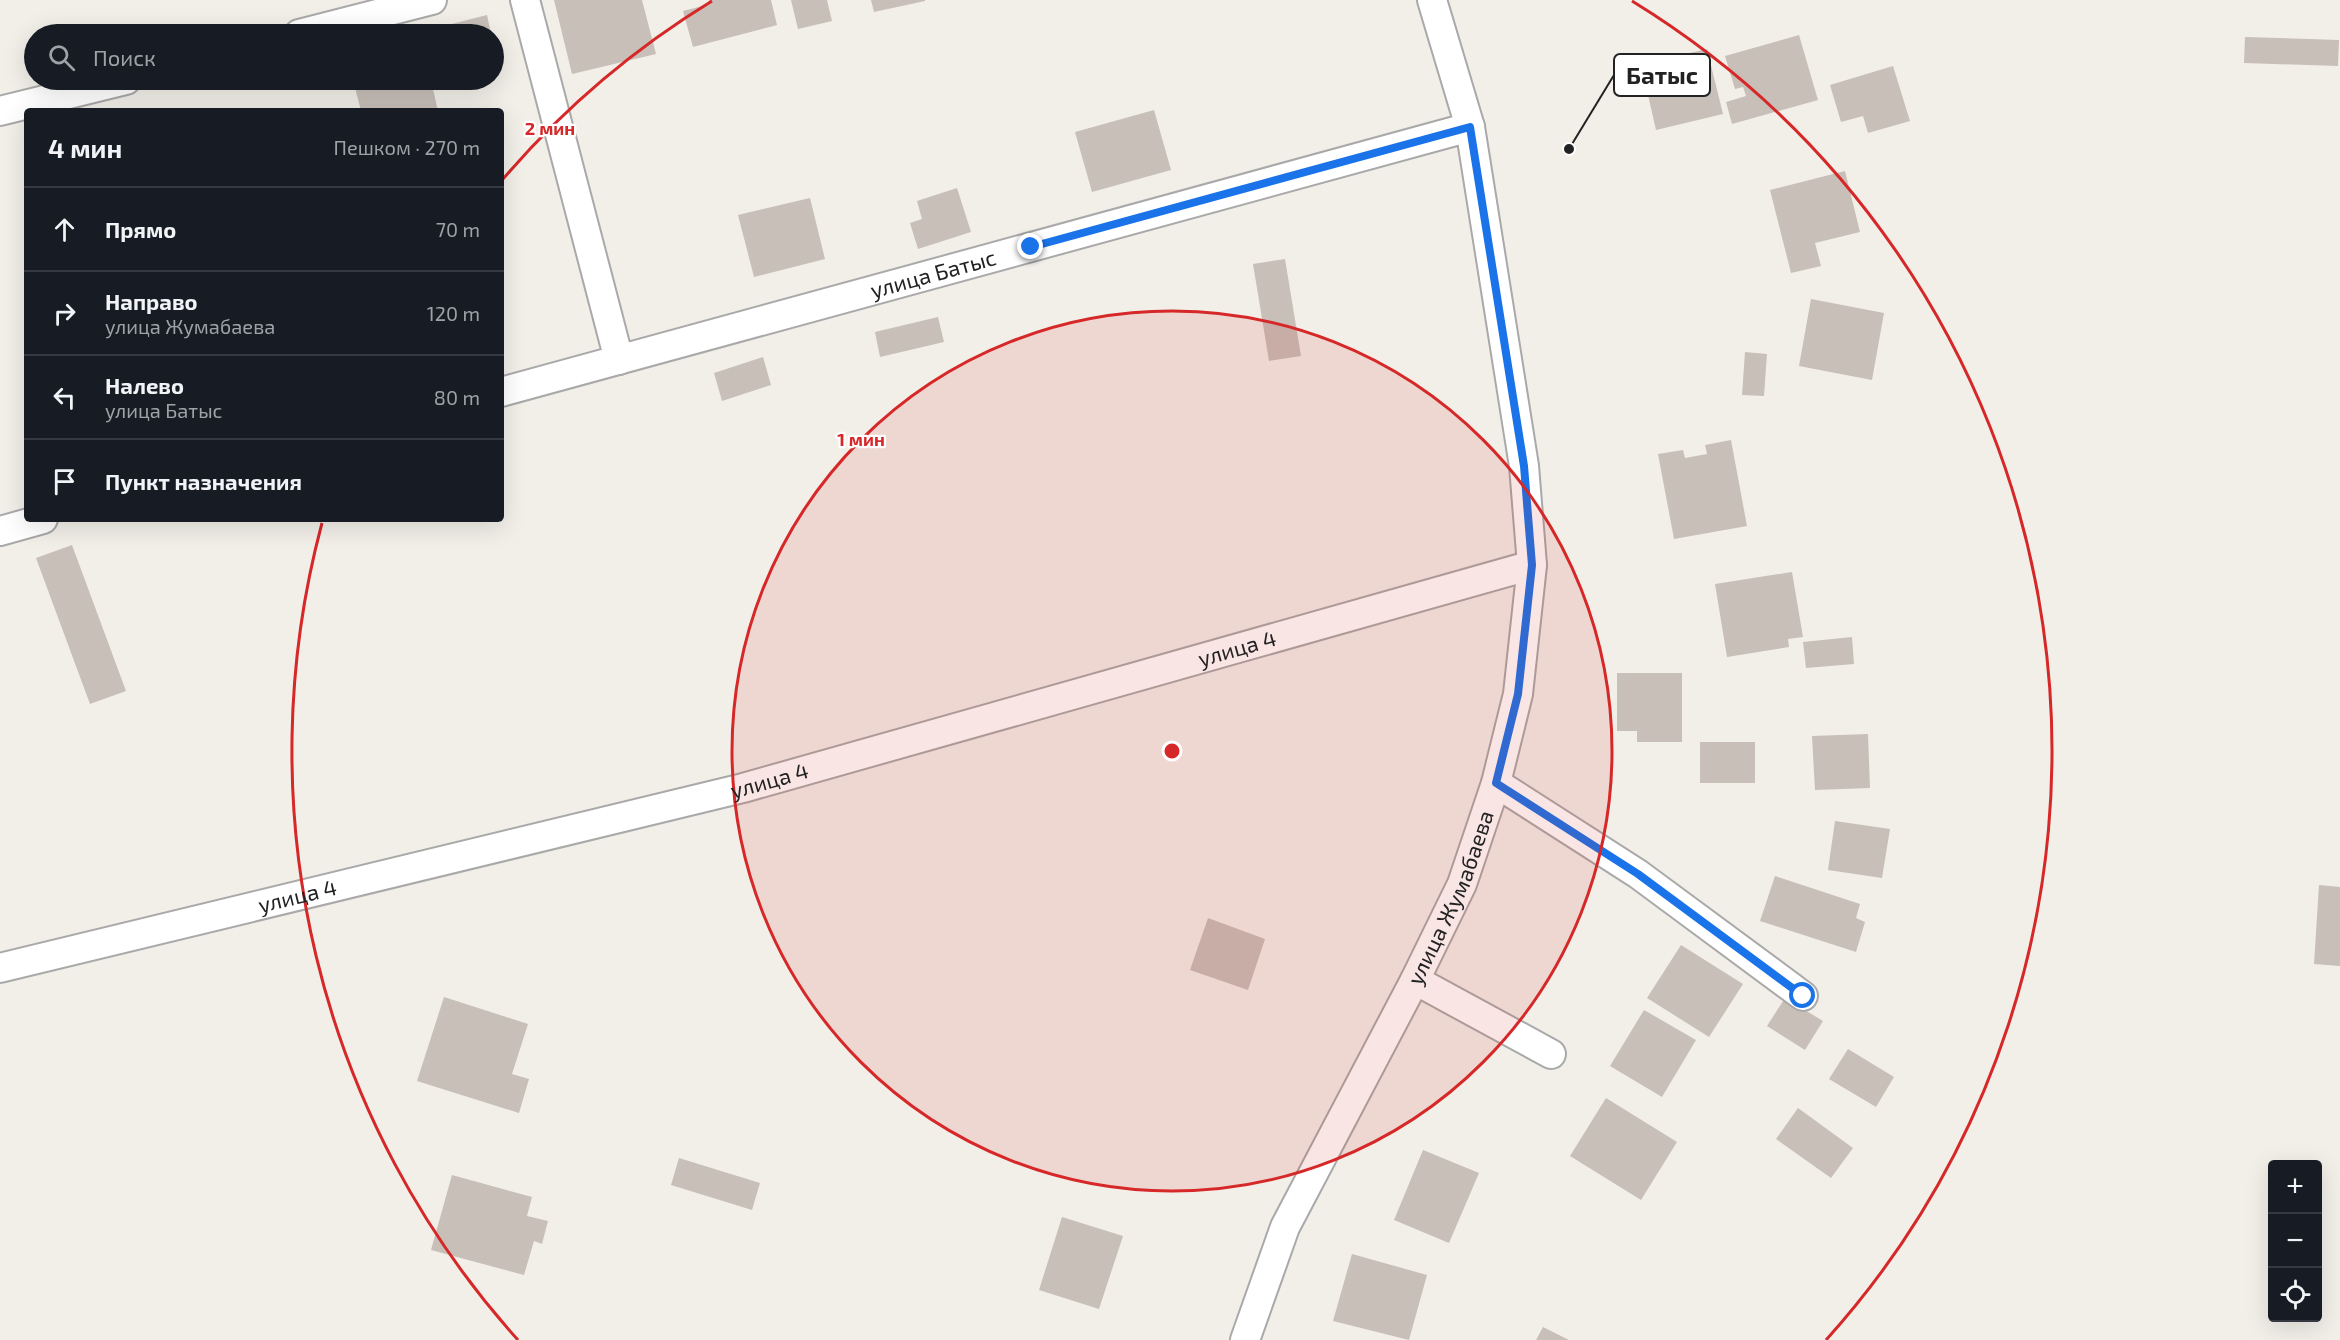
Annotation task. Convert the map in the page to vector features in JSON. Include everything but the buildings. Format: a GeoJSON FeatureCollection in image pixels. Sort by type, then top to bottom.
{"type":"FeatureCollection","features":[{"type":"Feature","properties":{"kind":"street"},"geometry":{"type":"LineString","coordinates":[[339,24],[432,0]]}},
{"type":"Feature","properties":{"kind":"street"},"geometry":{"type":"LineString","coordinates":[[525,0],[619,360]]}},
{"type":"Feature","properties":{"kind":"street","name":"улица Жумабаева"},"geometry":{"type":"LineString","coordinates":[[1245,1340],[1285,1227],[1415,980],[1462,884],[1496,783],[1518,694],[1532,565],[1524,466],[1470,127],[1432,0]]}},
{"type":"Feature","properties":{"kind":"street"},"geometry":{"type":"LineString","coordinates":[[0,111],[85,90]]}},
{"type":"Feature","properties":{"kind":"street","name":"улица Батыс"},"geometry":{"type":"LineString","coordinates":[[504,391],[1470,127]]}},
{"type":"Feature","properties":{"kind":"street"},"geometry":{"type":"LineString","coordinates":[[0,531],[32,522]]}},
{"type":"Feature","properties":{"kind":"street","name":"улица 4"},"geometry":{"type":"LineString","coordinates":[[0,968],[743,788],[1532,565]]}},
{"type":"Feature","properties":{"kind":"street"},"geometry":{"type":"LineString","coordinates":[[1496,783],[1638,874],[1803,996]]}},
{"type":"Feature","properties":{"kind":"street"},"geometry":{"type":"LineString","coordinates":[[1415,980],[1551,1054]]}},
{"type":"Feature","properties":{"kind":"place","name":"Батыс"},"geometry":{"type":"Point","coordinates":[1569,149]}},
{"type":"Feature","properties":{"kind":"route"},"geometry":{"type":"LineString","coordinates":[[1031,247],[1318,166],[1470,127],[1524,466],[1532,565],[1518,694],[1496,783],[1638,874],[1803,996]]}}]}
